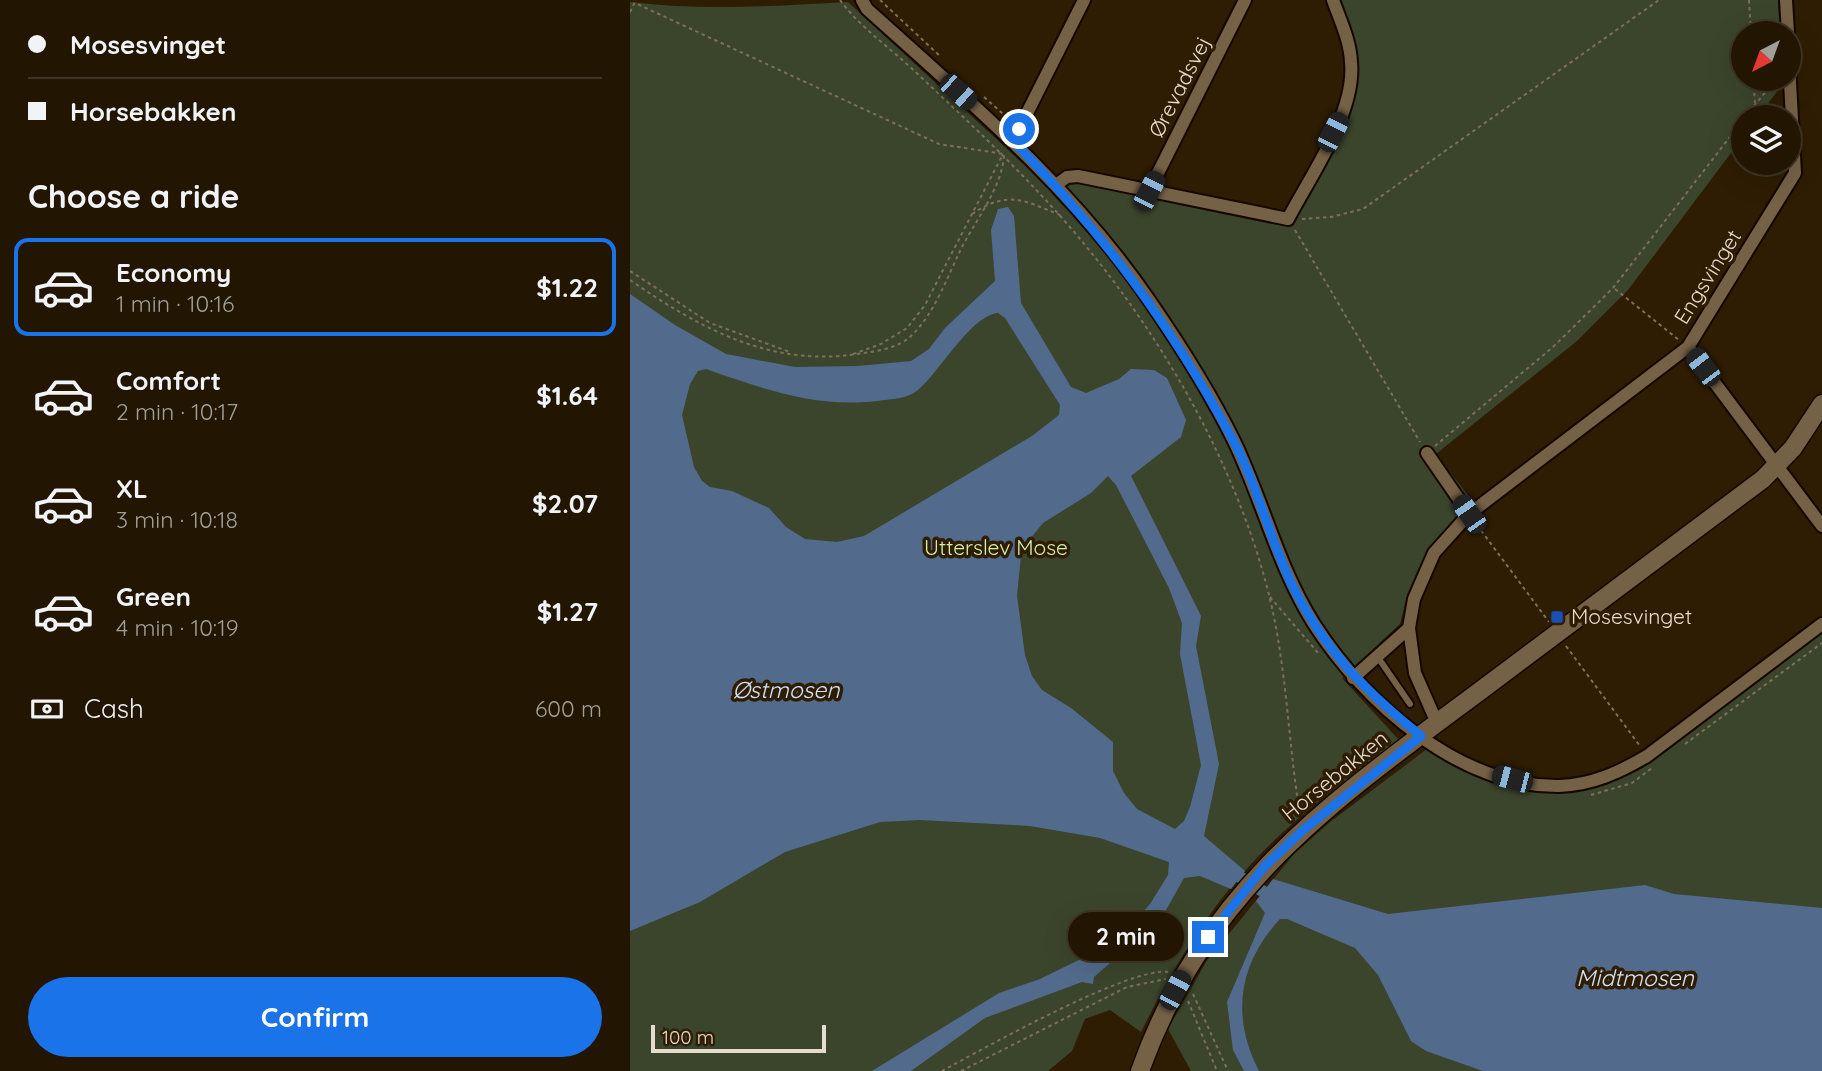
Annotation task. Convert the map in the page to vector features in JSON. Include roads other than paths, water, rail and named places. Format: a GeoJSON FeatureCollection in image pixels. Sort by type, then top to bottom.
{"type":"FeatureCollection","features":[{"type":"Feature","properties":{"kind":"street"},"geometry":{"type":"LineString","coordinates":[[862,0],[867,9],[1013,141],[1111,248],[1191,365],[1234,442],[1292,584],[1312,622],[1353,678],[1421,736],[1469,763],[1529,784],[1561,786],[1589,782],[1616,774],[1647,756],[1822,624]]}},
{"type":"Feature","properties":{"kind":"street"},"geometry":{"type":"LineString","coordinates":[[1013,141],[1084,0]]}},
{"type":"Feature","properties":{"kind":"street","name":"Ørevadsvej"},"geometry":{"type":"LineString","coordinates":[[1149,191],[1245,0]]}},
{"type":"Feature","properties":{"kind":"street"},"geometry":{"type":"LineString","coordinates":[[1056,185],[1067,177],[1078,176],[1288,219],[1344,111],[1351,84],[1352,62],[1333,0]]}},
{"type":"Feature","properties":{"kind":"street"},"geometry":{"type":"LineString","coordinates":[[1786,0],[1787,21]]}},
{"type":"Feature","properties":{"kind":"street","name":"Engsvinget"},"geometry":{"type":"LineString","coordinates":[[1437,723],[1415,673],[1409,628],[1423,575],[1434,553],[1469,514],[1688,347],[1795,173],[1790,91]]}},
{"type":"Feature","properties":{"kind":"street"},"geometry":{"type":"LineString","coordinates":[[1688,347],[1822,526]]}},
{"type":"Feature","properties":{"kind":"street","name":"Horsebakken"},"geometry":{"type":"LineString","coordinates":[[1140,1071],[1151,1041],[1184,974],[1234,901],[1265,866],[1303,830],[1437,723],[1777,466],[1815,426],[1822,404]]}},
{"type":"Feature","properties":{"kind":"street"},"geometry":{"type":"LineString","coordinates":[[1427,453],[1469,514]]}},
{"type":"Feature","properties":{"kind":"street"},"geometry":{"type":"LineString","coordinates":[[1353,678],[1409,628]]}},
{"type":"Feature","properties":{"kind":"lane"},"geometry":{"type":"LineString","coordinates":[[1377,656],[1410,704]]}},
{"type":"Feature","properties":{"kind":"water","name":"Østmosen"},"geometry":{"type":"Polygon","coordinates":[[[1008,207],[1014,216],[1021,303],[1071,387],[1086,393],[1119,379],[1131,369],[1154,370],[1167,378],[1186,420],[1181,437],[1131,476],[1201,616],[1196,646],[1219,764],[1204,836],[1245,871],[1231,889],[1200,876],[1184,878],[1161,919],[1094,977],[1093,984],[1082,982],[985,1018],[911,1071],[872,1071],[999,993],[1040,979],[1103,948],[1127,930],[1150,904],[1168,875],[1169,862],[1100,838],[1030,826],[920,820],[880,822],[785,852],[700,902],[630,931],[630,294],[675,325],[726,354],[795,367],[858,366],[911,361],[929,349],[945,328],[995,281],[991,230],[998,209],[1008,207]],[[998,313],[977,323],[918,390],[899,398],[833,402],[769,390],[706,369],[698,371],[690,384],[682,415],[694,467],[702,481],[710,487],[732,491],[769,508],[786,527],[805,539],[837,542],[864,536],[1032,436],[1059,415],[1060,405],[1005,318],[998,313]],[[1108,476],[1091,493],[1043,523],[1021,555],[1017,596],[1025,655],[1032,676],[1042,690],[1071,708],[1113,742],[1113,771],[1124,793],[1137,809],[1175,829],[1184,821],[1190,807],[1201,765],[1180,654],[1182,623],[1169,588],[1116,485],[1108,476]]]}},
{"type":"Feature","properties":{"kind":"water","name":"Midtmosen"},"geometry":{"type":"Polygon","coordinates":[[[1273,879],[1388,914],[1645,885],[1674,894],[1822,908],[1822,1071],[1483,1071],[1426,1051],[1411,1041],[1378,975],[1355,948],[1287,919],[1280,919],[1255,954],[1243,992],[1245,1031],[1259,1071],[1244,1071],[1233,1050],[1227,1002],[1265,913],[1256,901],[1273,879]]]}},
{"type":"Feature","properties":{"kind":"waterway"},"geometry":{"type":"LineString","coordinates":[[1240,877],[1264,892]]}},
{"type":"Feature","properties":{"kind":"place","name":"Mosesvinget"},"geometry":{"type":"Point","coordinates":[1557,617]}},
{"type":"Feature","properties":{"kind":"park label","name":"Utterslev Mose"},"geometry":{"type":"Point","coordinates":[996,548]}}]}
